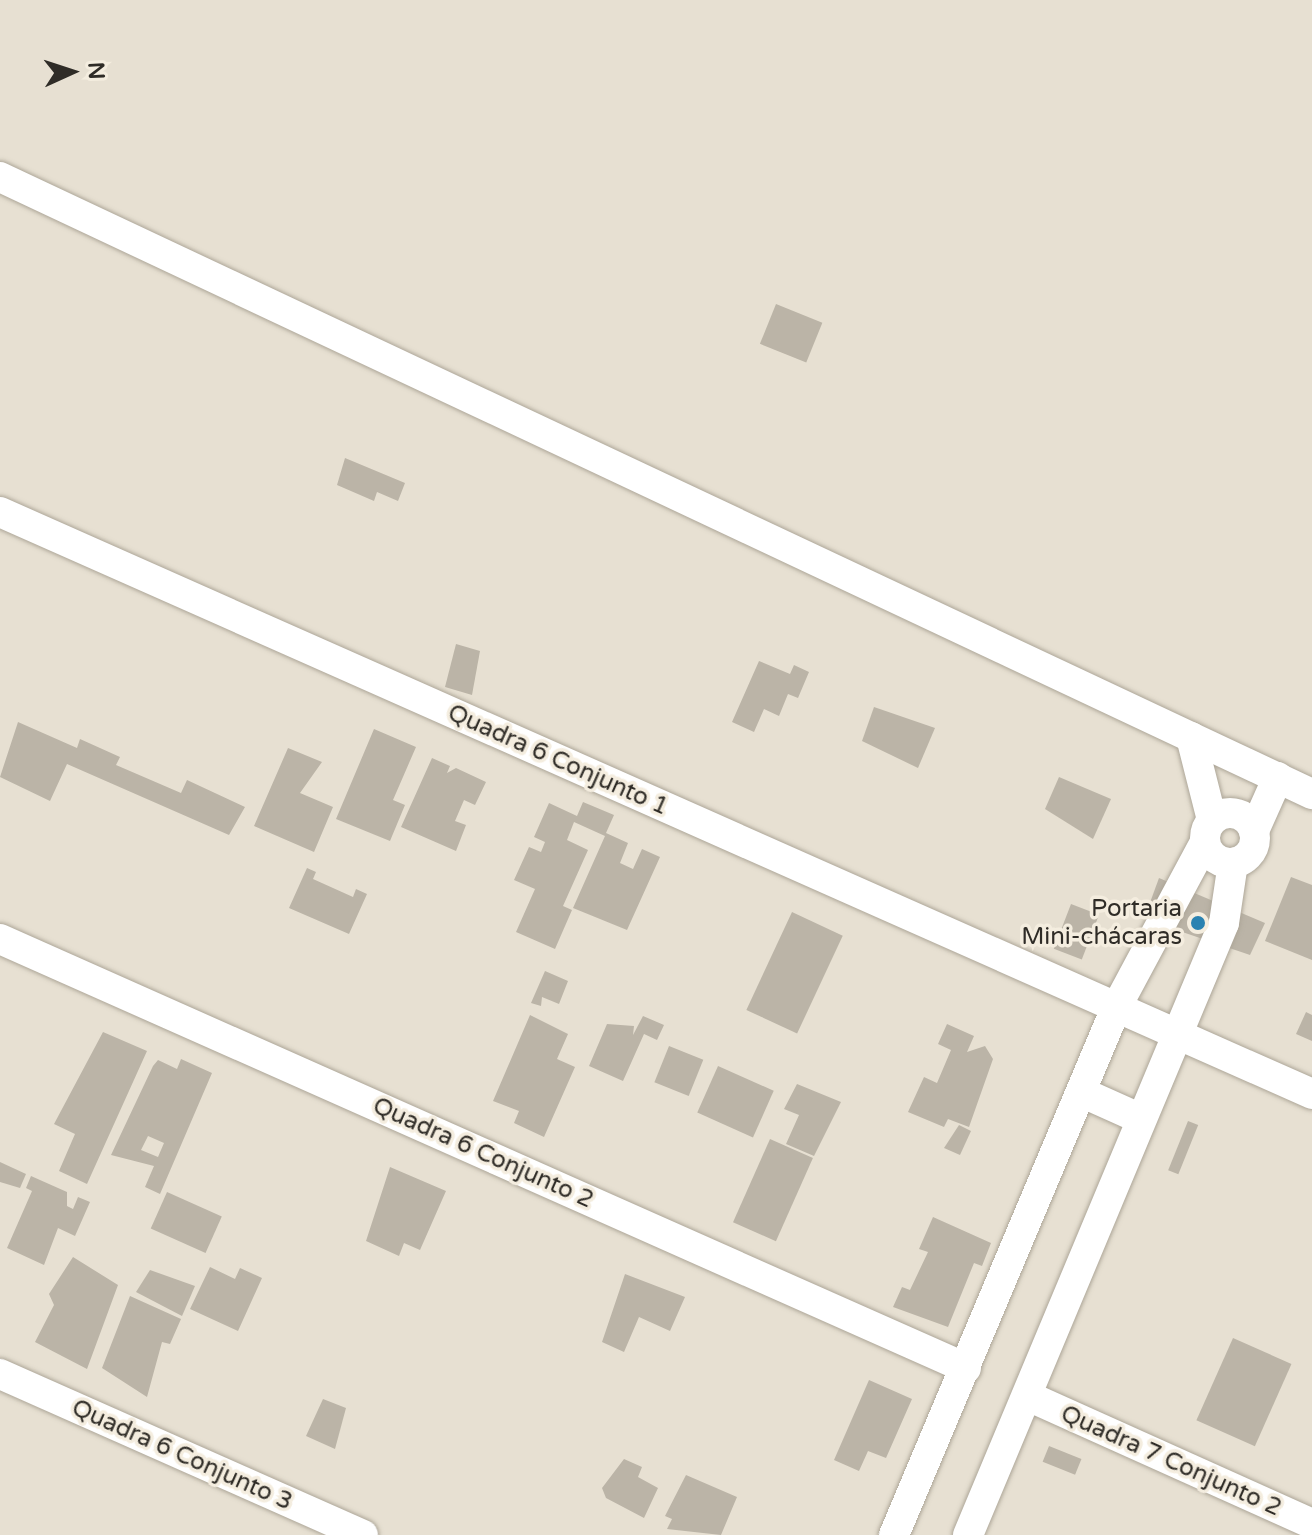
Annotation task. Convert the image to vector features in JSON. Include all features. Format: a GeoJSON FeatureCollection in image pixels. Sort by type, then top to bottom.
{"type":"FeatureCollection","features":[{"type":"Feature","properties":{"kind":"street"},"geometry":{"type":"LineString","coordinates":[[0,177],[1312,794]]}},
{"type":"Feature","properties":{"kind":"street","name":"Quadra 6 Conjunto 1"},"geometry":{"type":"LineString","coordinates":[[0,512],[1312,1094]]}},
{"type":"Feature","properties":{"kind":"street"},"geometry":{"type":"LineString","coordinates":[[1191,737],[1208,831],[1220,862],[1233,863],[1246,858],[1254,831],[1278,777]]}},
{"type":"Feature","properties":{"kind":"street"},"geometry":{"type":"LineString","coordinates":[[894,1535],[1116,1008],[1208,831],[1236,814],[1254,831]]}},
{"type":"Feature","properties":{"kind":"street"},"geometry":{"type":"LineString","coordinates":[[968,1535],[1030,1397],[1141,1119],[1224,923],[1233,863]]}},
{"type":"Feature","properties":{"kind":"street","name":"Quadra 6 Conjunto 2"},"geometry":{"type":"LineString","coordinates":[[0,939],[966,1368]]}},
{"type":"Feature","properties":{"kind":"street"},"geometry":{"type":"LineString","coordinates":[[1081,1092],[1141,1119]]}},
{"type":"Feature","properties":{"kind":"street","name":"Quadra 6 Conjunto 3"},"geometry":{"type":"LineString","coordinates":[[0,1374],[363,1535]]}},
{"type":"Feature","properties":{"kind":"street","name":"Quadra 7 Conjunto 2"},"geometry":{"type":"LineString","coordinates":[[1030,1397],[1312,1524]]}},
{"type":"Feature","properties":{"kind":"building"},"geometry":{"type":"Polygon","coordinates":[[[776,304],[822,323],[806,363],[760,344],[776,304]]]}},
{"type":"Feature","properties":{"kind":"building"},"geometry":{"type":"Polygon","coordinates":[[[345,458],[405,483],[398,501],[377,492],[374,501],[337,485],[345,458]]]}},
{"type":"Feature","properties":{"kind":"building"},"geometry":{"type":"Polygon","coordinates":[[[456,644],[480,651],[472,695],[445,687],[456,644]]]}},
{"type":"Feature","properties":{"kind":"building"},"geometry":{"type":"Polygon","coordinates":[[[759,661],[790,674],[794,665],[809,672],[798,698],[788,694],[779,716],[764,709],[754,732],[732,722],[759,661]]]}},
{"type":"Feature","properties":{"kind":"building"},"geometry":{"type":"Polygon","coordinates":[[[874,707],[935,728],[918,768],[862,741],[874,707]]]}},
{"type":"Feature","properties":{"kind":"building"},"geometry":{"type":"Polygon","coordinates":[[[18,722],[77,748],[80,739],[120,757],[116,765],[181,793],[187,780],[245,807],[229,835],[67,764],[50,801],[0,777],[18,722]]]}},
{"type":"Feature","properties":{"kind":"building"},"geometry":{"type":"Polygon","coordinates":[[[374,729],[416,747],[393,800],[405,805],[390,841],[336,819],[374,729]]]}},
{"type":"Feature","properties":{"kind":"building"},"geometry":{"type":"Polygon","coordinates":[[[288,748],[322,762],[300,793],[333,807],[314,852],[254,826],[288,748]]]}},
{"type":"Feature","properties":{"kind":"building"},"geometry":{"type":"Polygon","coordinates":[[[432,758],[450,766],[447,773],[456,768],[486,782],[475,805],[464,800],[455,821],[466,825],[456,851],[401,827],[432,758]]]}},
{"type":"Feature","properties":{"kind":"building"},"geometry":{"type":"Polygon","coordinates":[[[1059,777],[1111,799],[1093,839],[1045,809],[1059,777]]]}},
{"type":"Feature","properties":{"kind":"building"},"geometry":{"type":"Polygon","coordinates":[[[583,802],[614,815],[606,833],[628,843],[620,863],[633,869],[642,849],[660,857],[627,930],[573,908],[605,836],[574,822],[567,840],[588,850],[563,906],[572,910],[555,949],[516,932],[535,889],[514,880],[529,847],[541,852],[545,842],[534,837],[549,803],[577,816],[583,802]]]}},
{"type":"Feature","properties":{"kind":"building"},"geometry":{"type":"Polygon","coordinates":[[[307,868],[316,872],[313,879],[353,897],[356,889],[367,894],[349,934],[289,908],[307,868]]]}},
{"type":"Feature","properties":{"kind":"building"},"geometry":{"type":"Polygon","coordinates":[[[1291,877],[1312,885],[1312,960],[1265,941],[1291,877]]]}},
{"type":"Feature","properties":{"kind":"building","name":"Portaria Mini-chácaras"},"geometry":{"type":"Polygon","coordinates":[[[1159,878],[1265,923],[1250,955],[1144,919],[1159,878]]]}},
{"type":"Feature","properties":{"kind":"building"},"geometry":{"type":"Polygon","coordinates":[[[1071,904],[1099,915],[1082,960],[1054,949],[1071,904]]]}},
{"type":"Feature","properties":{"kind":"building"},"geometry":{"type":"Polygon","coordinates":[[[792,912],[843,936],[797,1034],[746,1010],[792,912]]]}},
{"type":"Feature","properties":{"kind":"building"},"geometry":{"type":"Polygon","coordinates":[[[545,971],[568,981],[559,1004],[542,997],[541,1006],[531,1003],[545,971]]]}},
{"type":"Feature","properties":{"kind":"building"},"geometry":{"type":"Polygon","coordinates":[[[1306,1012],[1312,1015],[1312,1041],[1296,1034],[1306,1012]]]}},
{"type":"Feature","properties":{"kind":"building"},"geometry":{"type":"Polygon","coordinates":[[[530,1015],[568,1034],[557,1059],[575,1067],[544,1137],[514,1123],[519,1111],[493,1101],[530,1015]]]}},
{"type":"Feature","properties":{"kind":"building"},"geometry":{"type":"Polygon","coordinates":[[[643,1016],[664,1025],[657,1040],[644,1034],[623,1081],[589,1066],[607,1024],[634,1026],[633,1035],[643,1016]]]}},
{"type":"Feature","properties":{"kind":"building"},"geometry":{"type":"Polygon","coordinates":[[[947,1024],[974,1036],[967,1052],[985,1046],[993,1059],[969,1127],[948,1119],[944,1127],[908,1112],[924,1077],[937,1083],[951,1050],[938,1044],[947,1024]]]}},
{"type":"Feature","properties":{"kind":"building"},"geometry":{"type":"Polygon","coordinates":[[[103,1032],[147,1051],[87,1184],[59,1171],[75,1134],[54,1124],[103,1032]]]}},
{"type":"Feature","properties":{"kind":"building"},"geometry":{"type":"Polygon","coordinates":[[[669,1046],[703,1060],[689,1096],[654,1082],[669,1046]]]}},
{"type":"Feature","properties":{"kind":"building"},"geometry":{"type":"Polygon","coordinates":[[[181,1059],[212,1073],[160,1194],[145,1187],[154,1166],[111,1155],[153,1066],[158,1060],[177,1069],[181,1059]],[[148,1136],[141,1150],[158,1157],[164,1143],[148,1136]]]}},
{"type":"Feature","properties":{"kind":"building"},"geometry":{"type":"Polygon","coordinates":[[[718,1066],[774,1091],[753,1137],[697,1113],[718,1066]]]}},
{"type":"Feature","properties":{"kind":"building"},"geometry":{"type":"Polygon","coordinates":[[[797,1084],[841,1102],[814,1156],[786,1144],[799,1115],[784,1109],[797,1084]]]}},
{"type":"Feature","properties":{"kind":"building"},"geometry":{"type":"Polygon","coordinates":[[[1188,1121],[1198,1125],[1178,1174],[1168,1170],[1188,1121]]]}},
{"type":"Feature","properties":{"kind":"building"},"geometry":{"type":"Polygon","coordinates":[[[959,1125],[971,1131],[960,1155],[944,1148],[959,1125]]]}},
{"type":"Feature","properties":{"kind":"building"},"geometry":{"type":"Polygon","coordinates":[[[770,1139],[813,1158],[776,1241],[733,1222],[770,1139]]]}},
{"type":"Feature","properties":{"kind":"building"},"geometry":{"type":"Polygon","coordinates":[[[0,1162],[26,1174],[20,1188],[0,1182],[0,1162]]]}},
{"type":"Feature","properties":{"kind":"building"},"geometry":{"type":"Polygon","coordinates":[[[390,1167],[446,1191],[420,1250],[404,1243],[399,1256],[366,1241],[390,1167]]]}},
{"type":"Feature","properties":{"kind":"building"},"geometry":{"type":"Polygon","coordinates":[[[31,1176],[67,1192],[67,1206],[73,1209],[78,1197],[90,1202],[75,1236],[58,1228],[44,1265],[7,1248],[32,1191],[26,1188],[31,1176]]]}},
{"type":"Feature","properties":{"kind":"building"},"geometry":{"type":"Polygon","coordinates":[[[167,1192],[222,1216],[206,1253],[151,1229],[167,1192]]]}},
{"type":"Feature","properties":{"kind":"building"},"geometry":{"type":"Polygon","coordinates":[[[933,1217],[991,1243],[982,1266],[974,1263],[948,1327],[893,1307],[902,1287],[910,1290],[928,1252],[919,1249],[933,1217]]]}},
{"type":"Feature","properties":{"kind":"building"},"geometry":{"type":"Polygon","coordinates":[[[73,1257],[118,1285],[87,1369],[35,1342],[54,1305],[49,1294],[73,1257]]]}},
{"type":"Feature","properties":{"kind":"building"},"geometry":{"type":"Polygon","coordinates":[[[210,1267],[235,1279],[240,1268],[262,1278],[238,1331],[190,1309],[210,1267]]]}},
{"type":"Feature","properties":{"kind":"building"},"geometry":{"type":"Polygon","coordinates":[[[150,1270],[195,1286],[182,1316],[136,1292],[150,1270]]]}},
{"type":"Feature","properties":{"kind":"building"},"geometry":{"type":"Polygon","coordinates":[[[625,1274],[685,1297],[670,1331],[639,1317],[624,1352],[602,1342],[625,1274]]]}},
{"type":"Feature","properties":{"kind":"building"},"geometry":{"type":"Polygon","coordinates":[[[130,1296],[181,1319],[170,1344],[162,1342],[147,1397],[102,1368],[130,1296]]]}},
{"type":"Feature","properties":{"kind":"building"},"geometry":{"type":"Polygon","coordinates":[[[1233,1338],[1291,1364],[1255,1446],[1196,1420],[1233,1338]]]}},
{"type":"Feature","properties":{"kind":"building"},"geometry":{"type":"Polygon","coordinates":[[[869,1380],[912,1399],[886,1458],[868,1451],[859,1471],[834,1460],[869,1380]]]}},
{"type":"Feature","properties":{"kind":"building"},"geometry":{"type":"Polygon","coordinates":[[[323,1399],[346,1408],[335,1449],[306,1436],[323,1399]]]}},
{"type":"Feature","properties":{"kind":"building"},"geometry":{"type":"Polygon","coordinates":[[[1049,1446],[1081,1459],[1075,1475],[1043,1462],[1049,1446]]]}},
{"type":"Feature","properties":{"kind":"building"},"geometry":{"type":"Polygon","coordinates":[[[624,1459],[642,1467],[638,1477],[658,1488],[644,1518],[606,1498],[602,1488],[624,1459]]]}},
{"type":"Feature","properties":{"kind":"building"},"geometry":{"type":"Polygon","coordinates":[[[686,1475],[737,1497],[721,1535],[667,1529],[672,1519],[665,1516],[686,1475]]]}},
{"type":"Feature","properties":{"kind":"place","name":"Portaria Mini-chácaras"},"geometry":{"type":"Point","coordinates":[1198,923]}}]}
